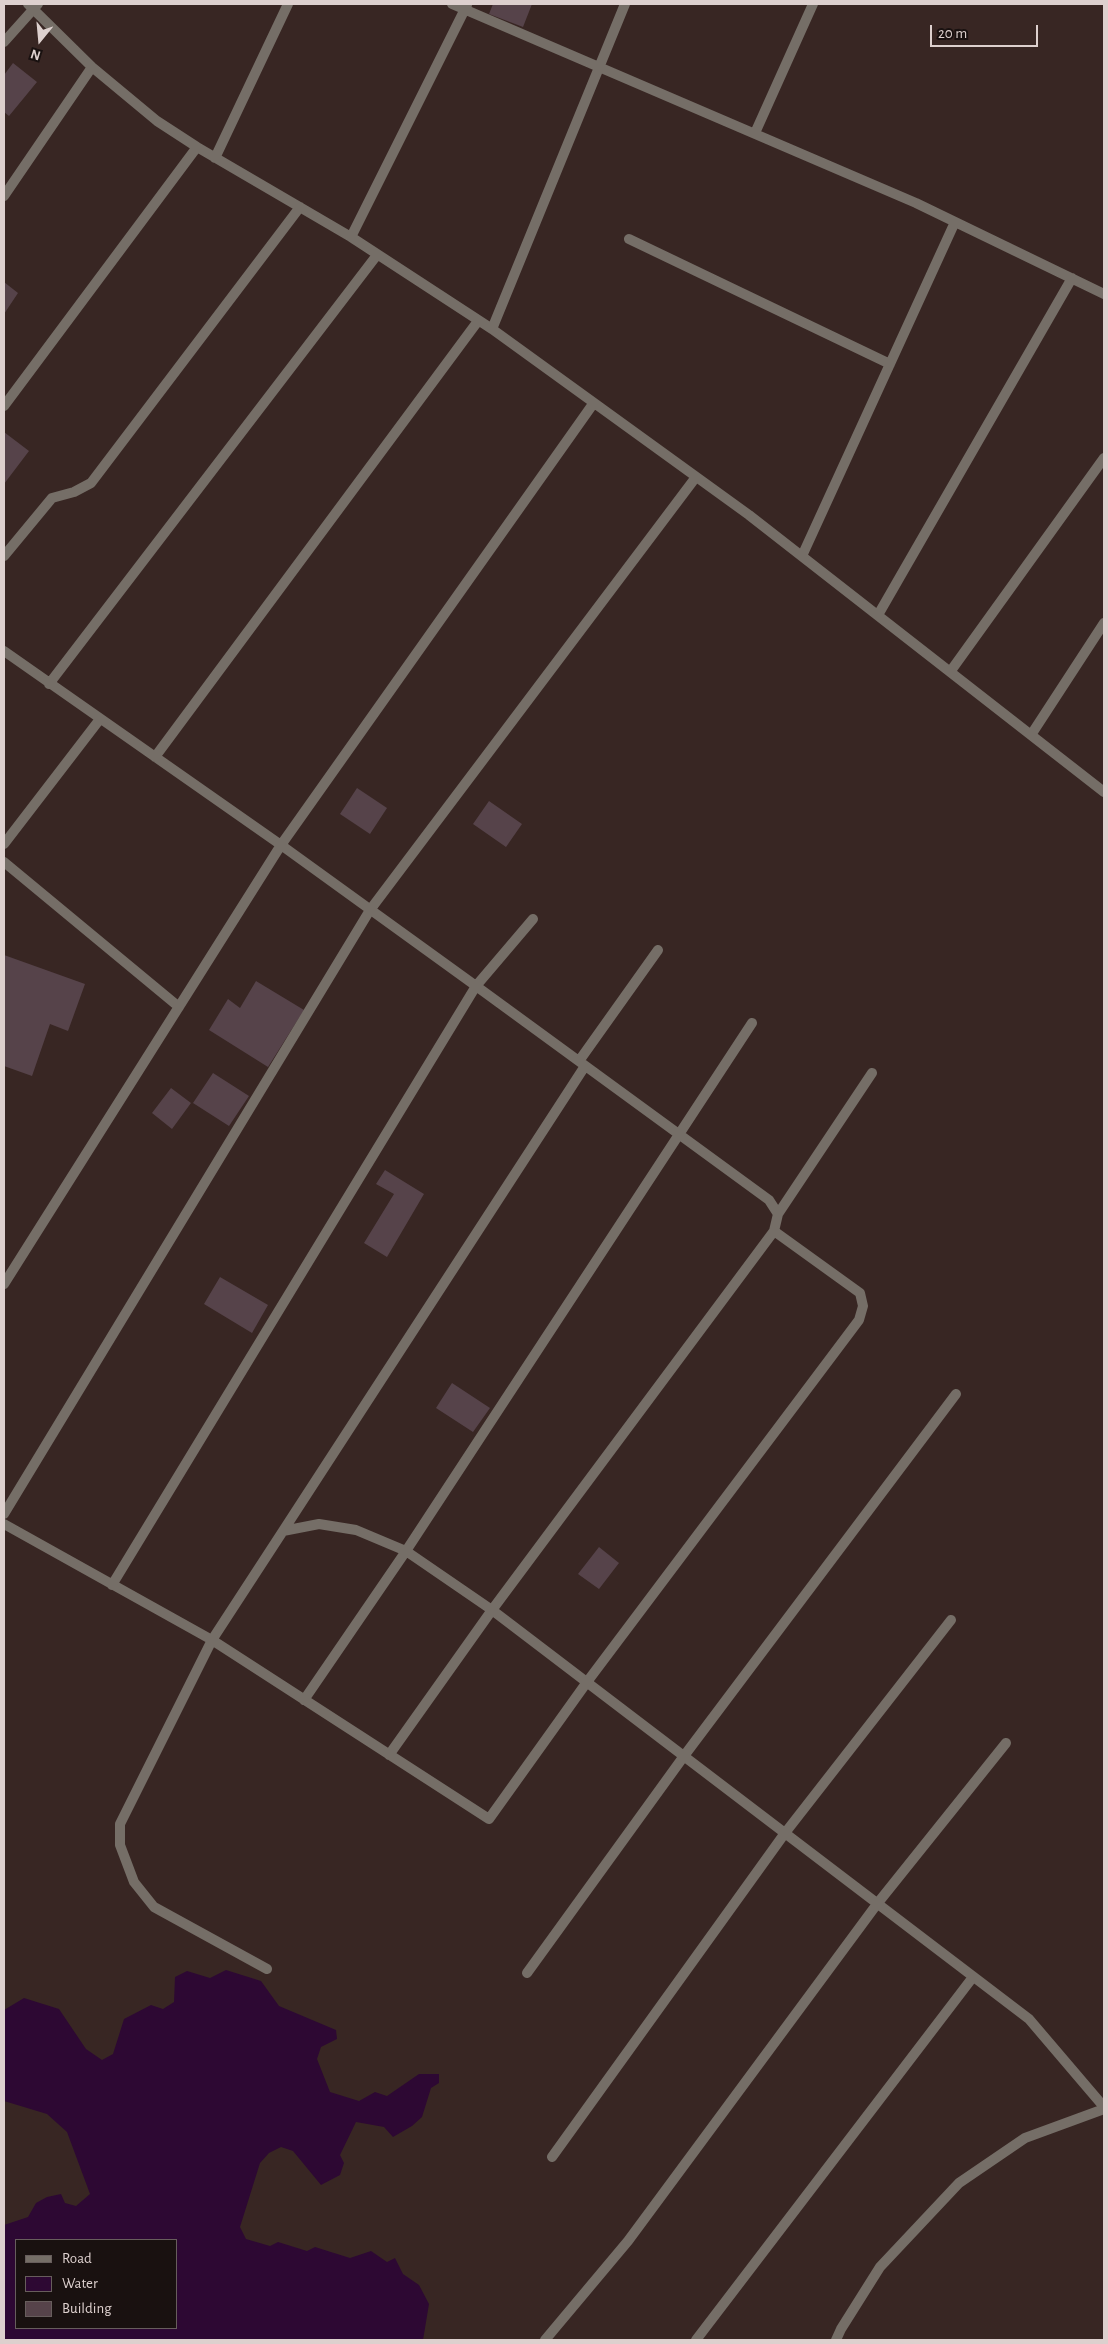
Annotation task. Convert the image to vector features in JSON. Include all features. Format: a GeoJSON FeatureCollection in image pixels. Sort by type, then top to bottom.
{"type":"FeatureCollection","features":[{"type":"Feature","properties":{"kind":"street"},"geometry":{"type":"LineString","coordinates":[[216,158],[288,4]]}},
{"type":"Feature","properties":{"kind":"street"},"geometry":{"type":"LineString","coordinates":[[452,4],[466,6],[599,67],[955,222],[1104,294]]}},
{"type":"Feature","properties":{"kind":"street"},"geometry":{"type":"LineString","coordinates":[[492,329],[625,4]]}},
{"type":"Feature","properties":{"kind":"street"},"geometry":{"type":"LineString","coordinates":[[754,134],[813,4]]}},
{"type":"Feature","properties":{"kind":"street"},"geometry":{"type":"LineString","coordinates":[[4,42],[33,5],[92,67],[157,121],[197,147],[351,237],[492,329],[802,556],[1104,792]]}},
{"type":"Feature","properties":{"kind":"street"},"geometry":{"type":"LineString","coordinates":[[351,237],[466,6]]}},
{"type":"Feature","properties":{"kind":"street"},"geometry":{"type":"LineString","coordinates":[[4,196],[92,67]]}},
{"type":"Feature","properties":{"kind":"street"},"geometry":{"type":"LineString","coordinates":[[4,406],[197,147]]}},
{"type":"Feature","properties":{"kind":"street"},"geometry":{"type":"LineString","coordinates":[[4,556],[52,498],[74,492],[91,483],[300,207]]}},
{"type":"Feature","properties":{"kind":"street"},"geometry":{"type":"LineString","coordinates":[[802,556],[955,222]]}},
{"type":"Feature","properties":{"kind":"street"},"geometry":{"type":"LineString","coordinates":[[629,240],[890,364]]}},
{"type":"Feature","properties":{"kind":"street"},"geometry":{"type":"LineString","coordinates":[[49,684],[377,255]]}},
{"type":"Feature","properties":{"kind":"street"},"geometry":{"type":"LineString","coordinates":[[878,615],[1072,278]]}},
{"type":"Feature","properties":{"kind":"street"},"geometry":{"type":"LineString","coordinates":[[155,757],[478,321]]}},
{"type":"Feature","properties":{"kind":"street"},"geometry":{"type":"LineString","coordinates":[[4,1284],[281,845],[593,404]]}},
{"type":"Feature","properties":{"kind":"street"},"geometry":{"type":"LineString","coordinates":[[950,672],[1104,458]]}},
{"type":"Feature","properties":{"kind":"street"},"geometry":{"type":"LineString","coordinates":[[4,1514],[370,910],[696,477]]}},
{"type":"Feature","properties":{"kind":"street"},"geometry":{"type":"LineString","coordinates":[[1031,734],[1104,623]]}},
{"type":"Feature","properties":{"kind":"street"},"geometry":{"type":"LineString","coordinates":[[4,651],[281,845],[582,1063],[769,1200],[778,1214]]}},
{"type":"Feature","properties":{"kind":"street"},"geometry":{"type":"LineString","coordinates":[[4,844],[100,719]]}},
{"type":"Feature","properties":{"kind":"street"},"geometry":{"type":"LineString","coordinates":[[4,862],[179,1007]]}},
{"type":"Feature","properties":{"kind":"street"},"geometry":{"type":"LineString","coordinates":[[112,1585],[476,986],[533,919]]}},
{"type":"Feature","properties":{"kind":"street"},"geometry":{"type":"LineString","coordinates":[[266,1969],[154,1907],[134,1882],[120,1845],[120,1824],[212,1640],[582,1063],[658,950]]}},
{"type":"Feature","properties":{"kind":"street"},"geometry":{"type":"LineString","coordinates":[[304,1700],[406,1551],[752,1023]]}},
{"type":"Feature","properties":{"kind":"street"},"geometry":{"type":"LineString","coordinates":[[389,1755],[492,1610],[774,1231],[778,1214],[872,1073]]}},
{"type":"Feature","properties":{"kind":"street"},"geometry":{"type":"LineString","coordinates":[[4,1524],[212,1640],[489,1819],[587,1682],[858,1320],[863,1306],[860,1293],[774,1231]]}},
{"type":"Feature","properties":{"kind":"street"},"geometry":{"type":"LineString","coordinates":[[527,1973],[684,1756],[956,1394]]}},
{"type":"Feature","properties":{"kind":"street"},"geometry":{"type":"LineString","coordinates":[[283,1531],[319,1524],[356,1530],[406,1551],[492,1610],[1028,2019],[1104,2108],[1025,2138],[959,2183],[880,2268],[836,2340]]}},
{"type":"Feature","properties":{"kind":"street"},"geometry":{"type":"LineString","coordinates":[[552,2157],[785,1833],[951,1620]]}},
{"type":"Feature","properties":{"kind":"street"},"geometry":{"type":"LineString","coordinates":[[545,2340],[628,2241],[877,1904],[1006,1743]]}},
{"type":"Feature","properties":{"kind":"street"},"geometry":{"type":"LineString","coordinates":[[696,2340],[973,1977]]}},
{"type":"Feature","properties":{"kind":"water"},"geometry":{"type":"Polygon","coordinates":[[[226,1970],[261,1981],[279,2006],[336,2030],[337,2039],[321,2047],[317,2059],[330,2092],[359,2101],[375,2092],[387,2096],[419,2074],[439,2074],[439,2083],[431,2088],[422,2117],[412,2126],[393,2137],[384,2127],[356,2122],[340,2155],[344,2163],[340,2175],[321,2185],[293,2151],[281,2147],[269,2153],[260,2163],[240,2227],[246,2239],[270,2246],[278,2242],[307,2251],[315,2247],[350,2258],[371,2251],[387,2262],[395,2258],[403,2274],[419,2285],[429,2304],[423,2340],[4,2340],[4,2225],[28,2217],[36,2203],[47,2197],[61,2194],[65,2203],[76,2206],[90,2194],[67,2132],[47,2114],[4,2101],[4,2010],[24,1998],[59,2009],[86,2049],[102,2060],[113,2054],[124,2019],[151,2005],[163,2009],[174,2002],[175,1977],[187,1971],[210,1978],[226,1970]]]}},
{"type":"Feature","properties":{"kind":"building"},"geometry":{"type":"Polygon","coordinates":[[[493,4],[532,4],[523,27],[489,14],[493,4]]]}},
{"type":"Feature","properties":{"kind":"building"},"geometry":{"type":"Polygon","coordinates":[[[13,63],[37,82],[9,116],[4,112],[4,75],[13,63]]]}},
{"type":"Feature","properties":{"kind":"building"},"geometry":{"type":"Polygon","coordinates":[[[4,282],[18,293],[4,314],[4,282]]]}},
{"type":"Feature","properties":{"kind":"building"},"geometry":{"type":"Polygon","coordinates":[[[4,432],[29,451],[4,484],[4,432]]]}},
{"type":"Feature","properties":{"kind":"building"},"geometry":{"type":"Polygon","coordinates":[[[357,788],[387,808],[370,834],[340,814],[357,788]]]}},
{"type":"Feature","properties":{"kind":"building"},"geometry":{"type":"Polygon","coordinates":[[[489,801],[522,824],[506,847],[473,824],[489,801]]]}},
{"type":"Feature","properties":{"kind":"building"},"geometry":{"type":"Polygon","coordinates":[[[4,955],[85,984],[68,1031],[50,1024],[32,1076],[4,1066],[4,955]]]}},
{"type":"Feature","properties":{"kind":"building"},"geometry":{"type":"Polygon","coordinates":[[[256,981],[304,1010],[268,1067],[209,1030],[228,999],[240,1008],[256,981]]]}},
{"type":"Feature","properties":{"kind":"building"},"geometry":{"type":"Polygon","coordinates":[[[213,1073],[249,1096],[229,1126],[193,1103],[213,1073]]]}},
{"type":"Feature","properties":{"kind":"building"},"geometry":{"type":"Polygon","coordinates":[[[171,1088],[191,1103],[172,1129],[152,1113],[171,1088]]]}},
{"type":"Feature","properties":{"kind":"building"},"geometry":{"type":"Polygon","coordinates":[[[385,1170],[424,1194],[387,1257],[364,1243],[394,1194],[376,1184],[385,1170]]]}},
{"type":"Feature","properties":{"kind":"building"},"geometry":{"type":"Polygon","coordinates":[[[220,1277],[268,1305],[252,1333],[204,1304],[220,1277]]]}},
{"type":"Feature","properties":{"kind":"building"},"geometry":{"type":"Polygon","coordinates":[[[452,1383],[490,1408],[473,1432],[436,1408],[452,1383]]]}},
{"type":"Feature","properties":{"kind":"building"},"geometry":{"type":"Polygon","coordinates":[[[599,1547],[619,1563],[599,1589],[578,1574],[599,1547]]]}}]}
